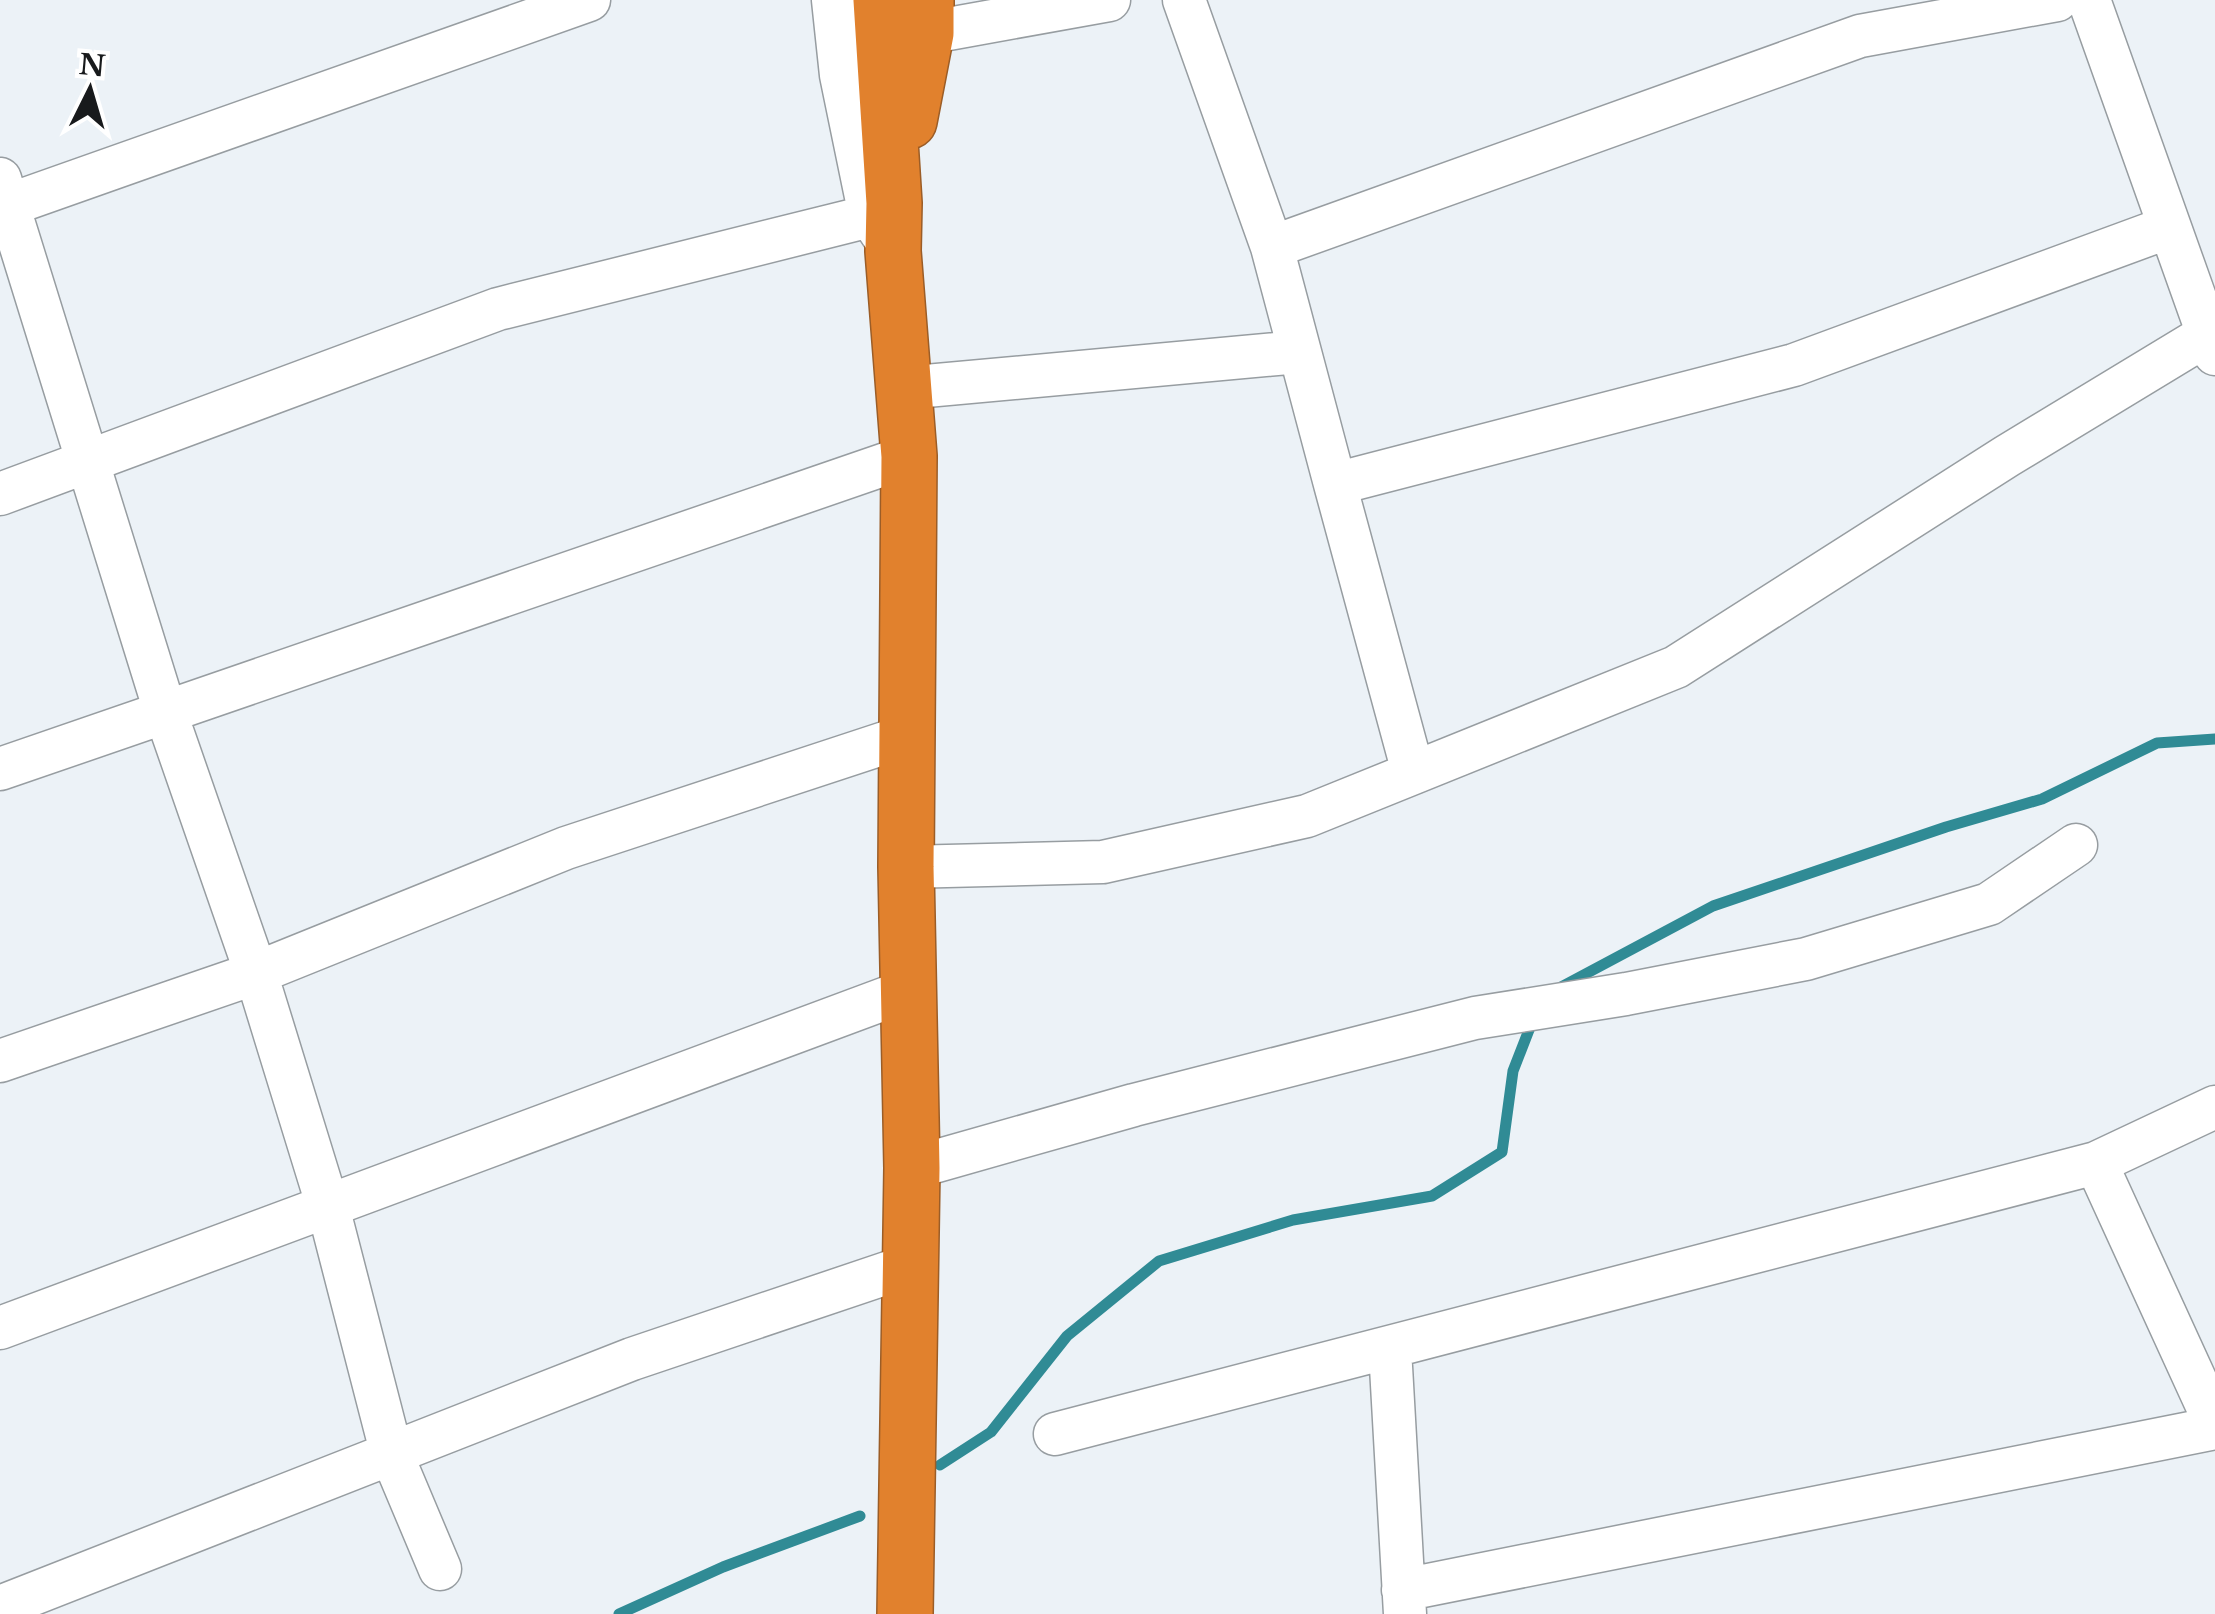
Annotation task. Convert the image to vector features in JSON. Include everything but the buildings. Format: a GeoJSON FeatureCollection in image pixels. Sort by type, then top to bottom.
{"type":"FeatureCollection","features":[{"type":"Feature","properties":{"kind":"highway"},"geometry":{"type":"LineString","coordinates":[[881,0],[886,223],[909,456],[906,867],[912,1168],[905,1614]]}},
{"type":"Feature","properties":{"kind":"highway"},"geometry":{"type":"LineString","coordinates":[[886,223],[926,16]]}},
{"type":"Feature","properties":{"kind":"street"},"geometry":{"type":"LineString","coordinates":[[440,1568],[392,1454],[328,1207],[256,973],[165,711],[3,198],[589,0]]}},
{"type":"Feature","properties":{"kind":"street"},"geometry":{"type":"LineString","coordinates":[[0,494],[498,308],[886,223],[841,74],[833,0]]}},
{"type":"Feature","properties":{"kind":"street"},"geometry":{"type":"LineString","coordinates":[[926,16],[1109,0]]}},
{"type":"Feature","properties":{"kind":"street"},"geometry":{"type":"LineString","coordinates":[[1184,0],[1272,247],[1413,772]]}},
{"type":"Feature","properties":{"kind":"street"},"geometry":{"type":"LineString","coordinates":[[1272,247],[1860,36],[2057,0]]}},
{"type":"Feature","properties":{"kind":"street"},"geometry":{"type":"LineString","coordinates":[[906,867],[1103,862],[1306,816],[1676,667],[2006,456],[2212,339],[2089,0]]}},
{"type":"Feature","properties":{"kind":"street"},"geometry":{"type":"LineString","coordinates":[[1335,484],[1794,364],[2169,227]]}},
{"type":"Feature","properties":{"kind":"street"},"geometry":{"type":"LineString","coordinates":[[904,388],[1299,352]]}},
{"type":"Feature","properties":{"kind":"street"},"geometry":{"type":"LineString","coordinates":[[0,770],[909,456]]}},
{"type":"Feature","properties":{"kind":"street"},"geometry":{"type":"LineString","coordinates":[[0,1062],[256,973],[566,848],[909,735]]}},
{"type":"Feature","properties":{"kind":"street"},"geometry":{"type":"LineString","coordinates":[[912,1168],[1134,1105],[1475,1018],[1626,994],[1806,958],[1989,904],[2076,846]]}},
{"type":"Feature","properties":{"kind":"street"},"geometry":{"type":"LineString","coordinates":[[0,1328],[911,990]]}},
{"type":"Feature","properties":{"kind":"street"},"geometry":{"type":"LineString","coordinates":[[1054,1434],[2096,1163],[2215,1107]]}},
{"type":"Feature","properties":{"kind":"street"},"geometry":{"type":"LineString","coordinates":[[1390,1349],[1404,1602],[2215,1426],[2096,1163]]}},
{"type":"Feature","properties":{"kind":"street"},"geometry":{"type":"LineString","coordinates":[[0,1606],[632,1359],[908,1266]]}},
{"type":"Feature","properties":{"kind":"waterway"},"geometry":{"type":"LineString","coordinates":[[1561,987],[1713,906],[1946,827],[2042,799],[2157,743],[2215,739]]}},
{"type":"Feature","properties":{"kind":"waterway"},"geometry":{"type":"LineString","coordinates":[[940,1465],[991,1432],[1067,1336],[1159,1261],[1293,1220],[1432,1196],[1502,1152],[1513,1071],[1534,1017]]}},
{"type":"Feature","properties":{"kind":"waterway"},"geometry":{"type":"LineString","coordinates":[[619,1614],[723,1567],[860,1516]]}}]}
